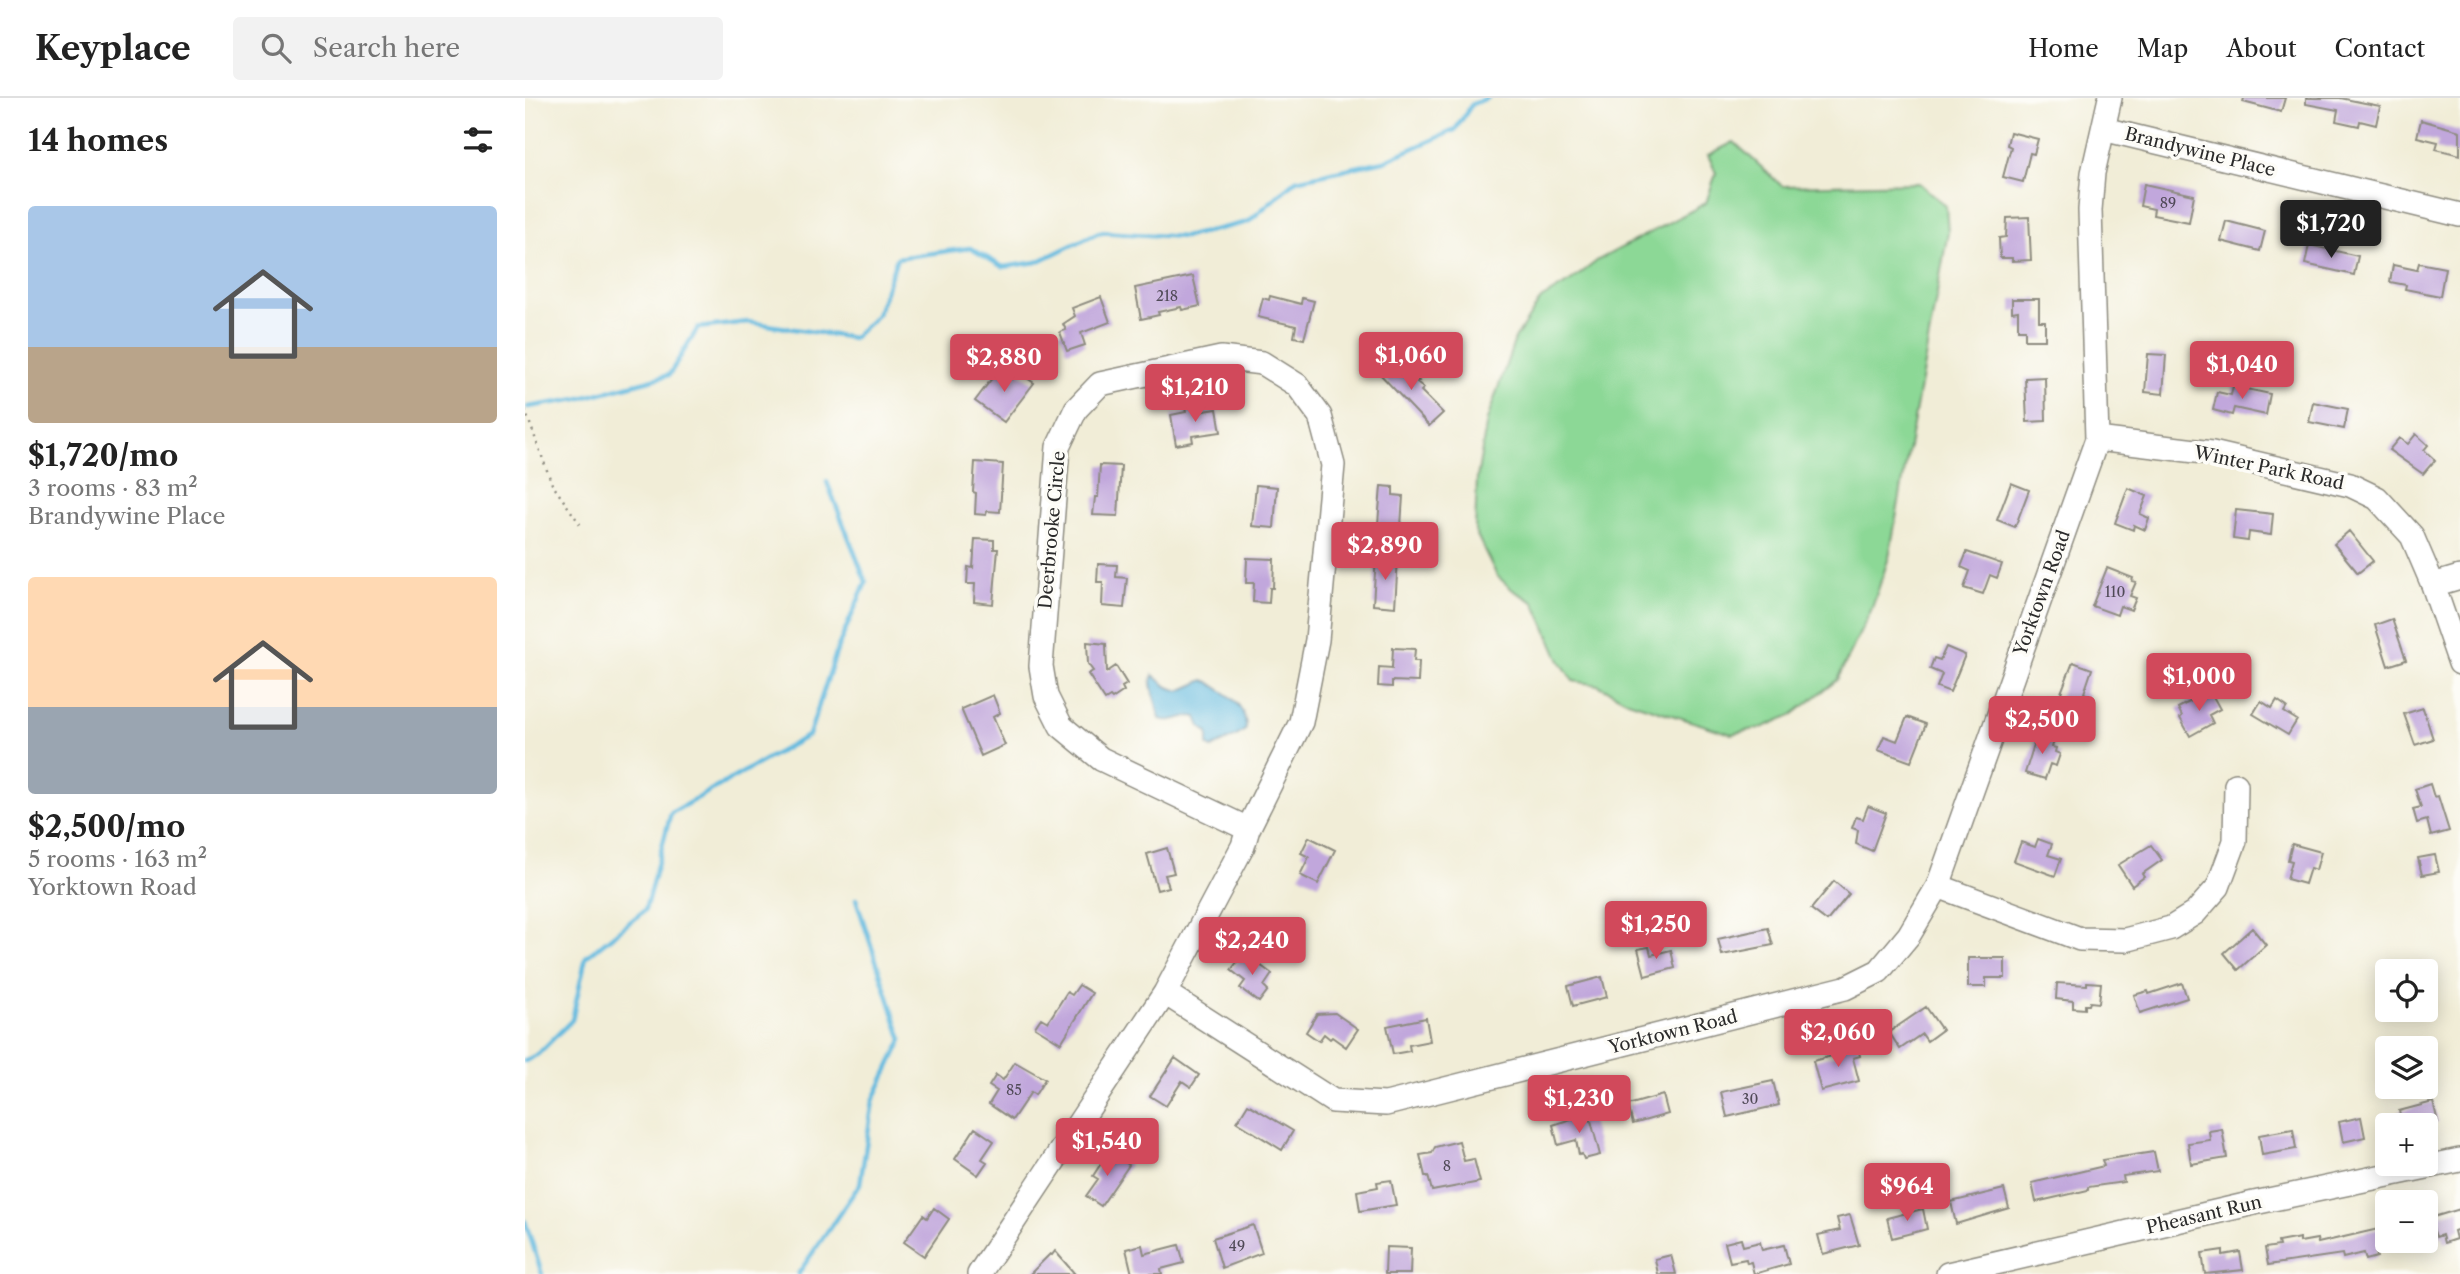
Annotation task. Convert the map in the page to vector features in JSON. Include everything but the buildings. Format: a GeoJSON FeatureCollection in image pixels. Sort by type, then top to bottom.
{"type":"FeatureCollection","features":[{"type":"Feature","properties":{"kind":"street","name":"Yorktown Road"},"geometry":{"type":"LineString","coordinates":[[1165,993],[1333,1101],[1386,1104],[1845,988],[1879,971],[1909,935],[1938,886],[2097,439],[2090,210],[2093,173],[2110,98]]}},
{"type":"Feature","properties":{"kind":"street","name":"Brandywine Place"},"geometry":{"type":"LineString","coordinates":[[2103,129],[2460,215]]}},
{"type":"Feature","properties":{"kind":"street","name":"Deerbrooke Circle"},"geometry":{"type":"LineString","coordinates":[[979,1274],[1165,993],[1243,846],[1248,829],[1301,722],[1317,640],[1333,465],[1320,416],[1297,385],[1262,363],[1221,358],[1100,384],[1076,409],[1058,447],[1041,666],[1046,696],[1061,726],[1101,759],[1248,829]]}},
{"type":"Feature","properties":{"kind":"street","name":"Winter Park Road"},"geometry":{"type":"LineString","coordinates":[[2097,439],[2212,453],[2350,485],[2377,498],[2411,536],[2433,585],[2460,663]]}},
{"type":"Feature","properties":{"kind":"street"},"geometry":{"type":"LineString","coordinates":[[2433,585],[2460,577]]}},
{"type":"Feature","properties":{"kind":"street"},"geometry":{"type":"LineString","coordinates":[[1938,886],[2080,939],[2125,940],[2171,928],[2195,913],[2218,887],[2235,841],[2236,785]]}},
{"type":"Feature","properties":{"kind":"street","name":"Pheasant Run"},"geometry":{"type":"LineString","coordinates":[[1948,1274],[2254,1203],[2460,1160]]}},
{"type":"Feature","properties":{"kind":"path"},"geometry":{"type":"LineString","coordinates":[[525,410],[552,484],[582,527]]}},
{"type":"Feature","properties":{"kind":"green space"},"geometry":{"type":"Polygon","coordinates":[[[1734,142],[1782,186],[1919,183],[1946,206],[1948,232],[1889,557],[1872,608],[1837,680],[1792,715],[1764,727],[1731,734],[1628,701],[1598,685],[1573,681],[1559,659],[1534,602],[1514,591],[1497,576],[1475,531],[1477,478],[1487,420],[1515,339],[1541,299],[1598,260],[1706,203],[1716,173],[1708,155],[1734,142]]]}},
{"type":"Feature","properties":{"kind":"water"},"geometry":{"type":"Polygon","coordinates":[[[1153,675],[1168,687],[1180,691],[1204,680],[1209,682],[1239,706],[1246,729],[1212,748],[1208,746],[1208,733],[1201,727],[1197,717],[1160,719],[1151,684],[1153,675]]]}},
{"type":"Feature","properties":{"kind":"waterway"},"geometry":{"type":"LineString","coordinates":[[528,407],[578,399],[669,375],[698,328],[748,322],[853,338],[877,315],[897,258],[970,248],[1003,267],[1037,262],[1099,232],[1184,237],[1248,222],[1296,180],[1384,161],[1455,130],[1472,104],[1488,98]]}},
{"type":"Feature","properties":{"kind":"waterway"},"geometry":{"type":"LineString","coordinates":[[525,1061],[538,1054],[572,1020],[586,957],[645,910],[671,813],[809,735],[838,647],[866,582],[827,482]]}},
{"type":"Feature","properties":{"kind":"waterway"},"geometry":{"type":"LineString","coordinates":[[798,1274],[860,1184],[873,1101],[902,1040],[856,899]]}},
{"type":"Feature","properties":{"kind":"waterway"},"geometry":{"type":"LineString","coordinates":[[525,1221],[542,1274]]}}]}
